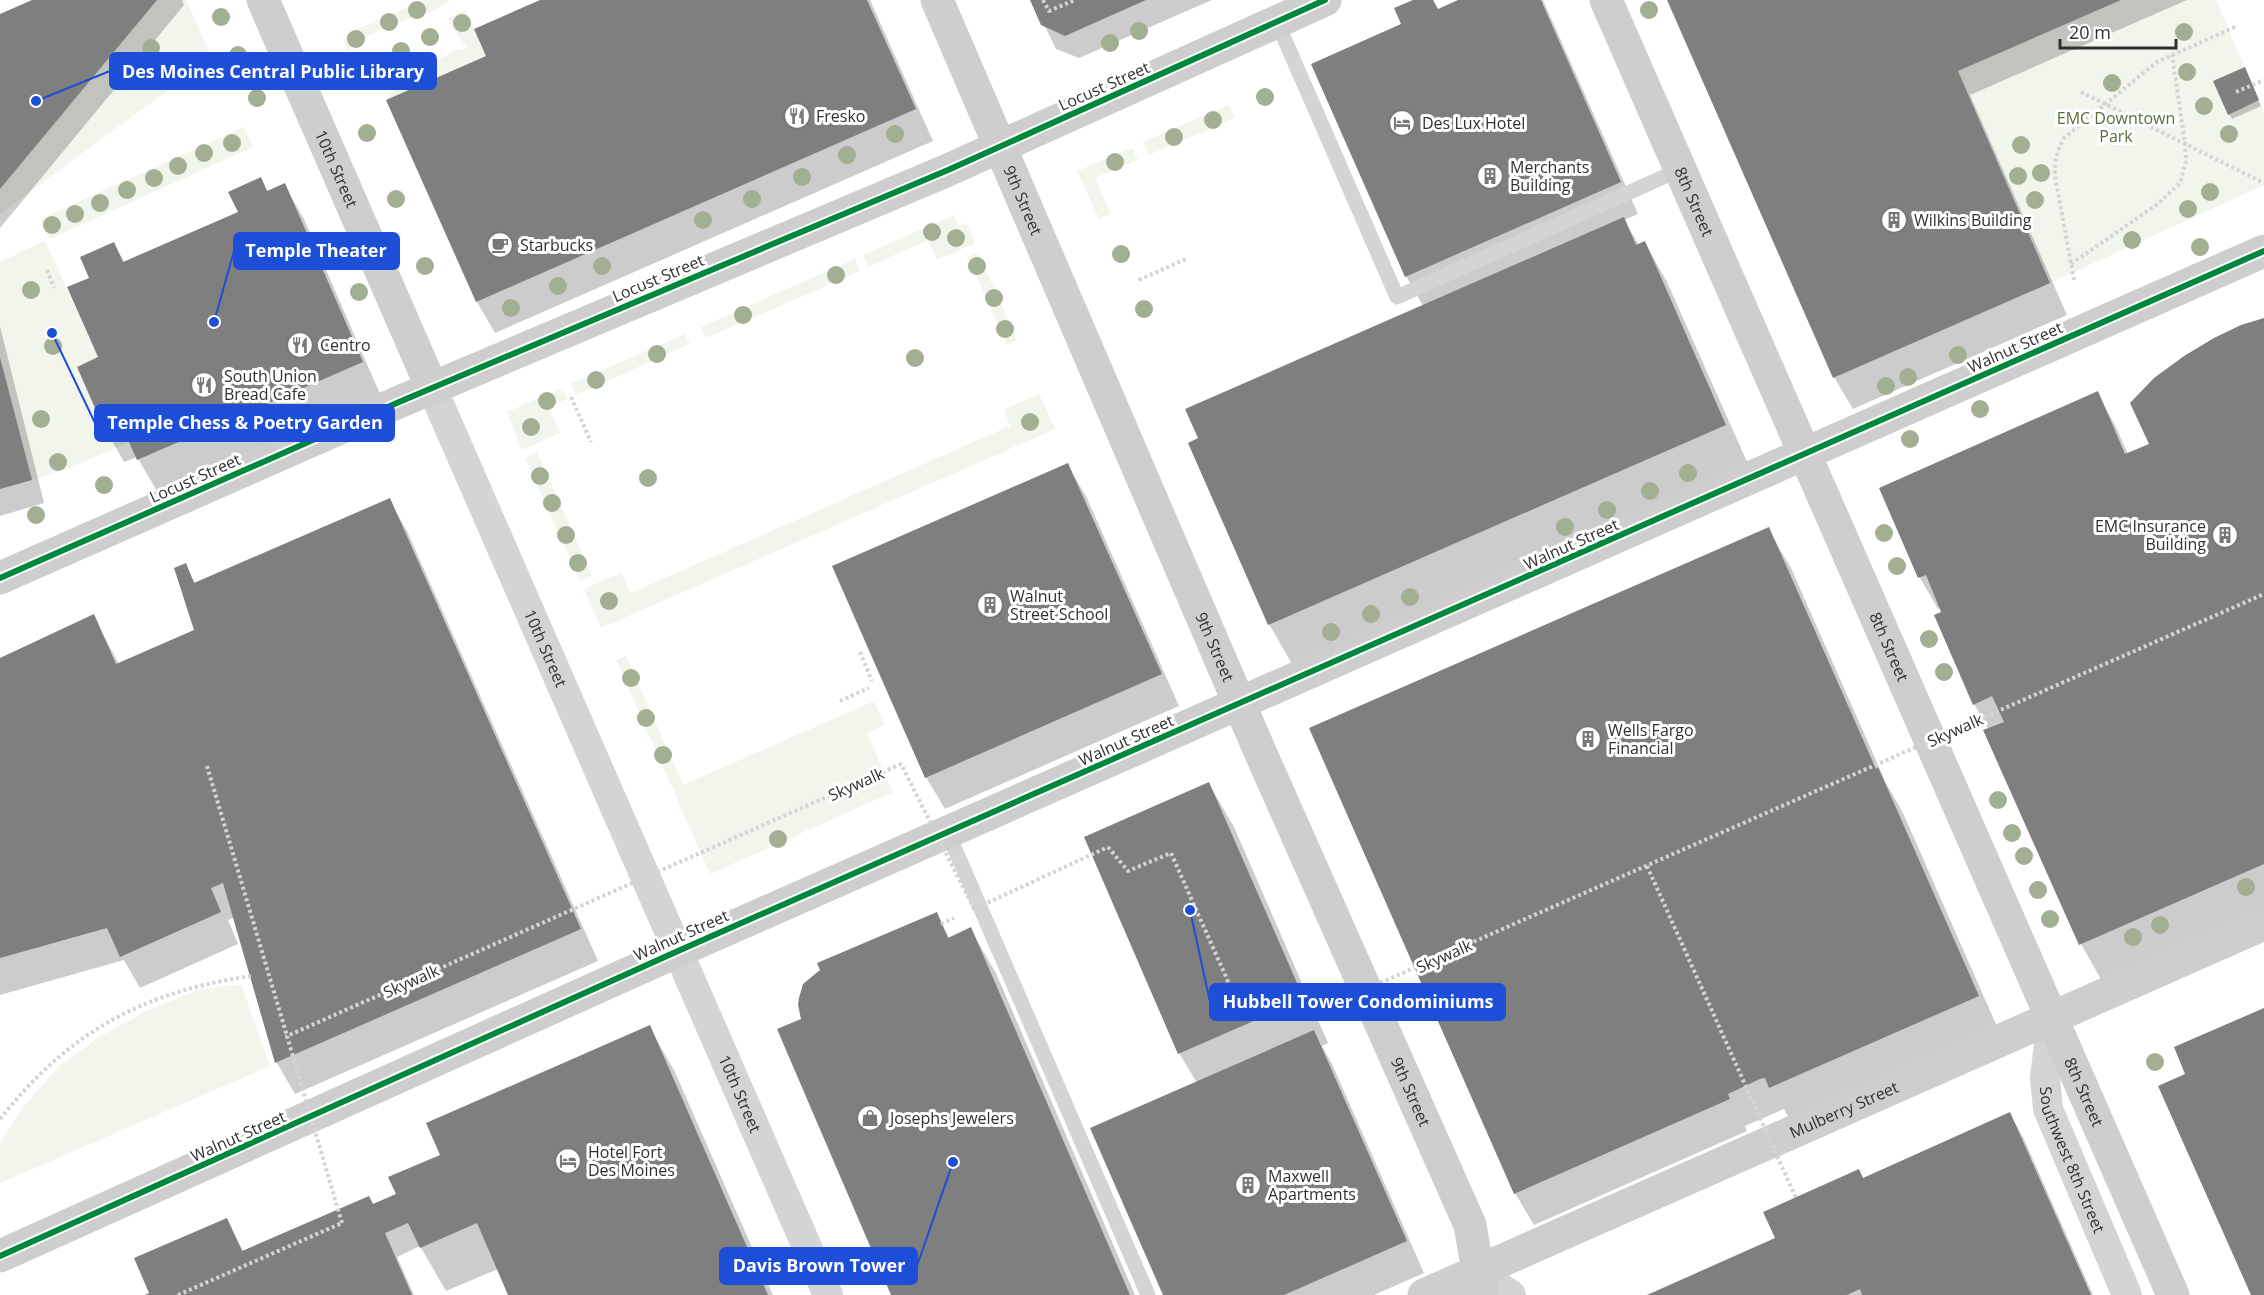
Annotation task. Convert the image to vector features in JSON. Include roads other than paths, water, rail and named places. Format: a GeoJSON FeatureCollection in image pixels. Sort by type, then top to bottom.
{"type":"FeatureCollection","features":[{"type":"Feature","properties":{"kind":"main road","name":"10th Street"},"geometry":{"type":"LineString","coordinates":[[263,0],[432,388]]}},
{"type":"Feature","properties":{"kind":"main road","name":"9th Street"},"geometry":{"type":"LineString","coordinates":[[937,0],[1240,704],[1470,1225],[1480,1283]]}},
{"type":"Feature","properties":{"kind":"main road","name":"Locust Street"},"geometry":{"type":"LineString","coordinates":[[0,578],[432,388],[1001,146],[1325,0]]}},
{"type":"Feature","properties":{"kind":"main road","name":"8th Street"},"geometry":{"type":"LineString","coordinates":[[1606,0],[2169,1285]]}},
{"type":"Feature","properties":{"kind":"main road","name":"Walnut Street"},"geometry":{"type":"LineString","coordinates":[[0,1256],[678,951],[2264,251]]}},
{"type":"Feature","properties":{"kind":"main road","name":"Mulberry Street"},"geometry":{"type":"LineString","coordinates":[[1424,1295],[1480,1283],[2052,1018],[2264,924]]}},
{"type":"Feature","properties":{"kind":"street","name":"10th Street"},"geometry":{"type":"LineString","coordinates":[[432,388],[828,1295]]}},
{"type":"Feature","properties":{"kind":"street","name":"Southwest 8th Street"},"geometry":{"type":"LineString","coordinates":[[2052,1018],[2046,1078],[2048,1109],[2127,1295]]}},
{"type":"Feature","properties":{"kind":"street"},"geometry":{"type":"LineString","coordinates":[[1480,1283],[1511,1295]]}},
{"type":"Feature","properties":{"kind":"lane"},"geometry":{"type":"LineString","coordinates":[[1277,22],[1397,297],[1681,170]]}},
{"type":"Feature","properties":{"kind":"lane"},"geometry":{"type":"LineString","coordinates":[[948,833],[1149,1295]]}},
{"type":"Feature","properties":{"kind":"place","name":"Des Moines Central Public Library"},"geometry":{"type":"Point","coordinates":[36,101]}},
{"type":"Feature","properties":{"kind":"place","name":"Fresko"},"geometry":{"type":"Point","coordinates":[797,116]}},
{"type":"Feature","properties":{"kind":"place","name":"Des Lux Hotel"},"geometry":{"type":"Point","coordinates":[1402,123]}},
{"type":"Feature","properties":{"kind":"place","name":"Merchants Building"},"geometry":{"type":"Point","coordinates":[1490,176]}},
{"type":"Feature","properties":{"kind":"place","name":"Wilkins Building"},"geometry":{"type":"Point","coordinates":[1894,220]}},
{"type":"Feature","properties":{"kind":"place","name":"Starbucks"},"geometry":{"type":"Point","coordinates":[500,245]}},
{"type":"Feature","properties":{"kind":"place","name":"Temple Theater"},"geometry":{"type":"Point","coordinates":[214,322]}},
{"type":"Feature","properties":{"kind":"place","name":"Temple Chess & Poetry Garden"},"geometry":{"type":"Point","coordinates":[52,333]}},
{"type":"Feature","properties":{"kind":"place","name":"Centro"},"geometry":{"type":"Point","coordinates":[300,345]}},
{"type":"Feature","properties":{"kind":"place","name":"South Union Bread Cafe"},"geometry":{"type":"Point","coordinates":[204,385]}},
{"type":"Feature","properties":{"kind":"place","name":"EMC Insurance Building"},"geometry":{"type":"Point","coordinates":[2225,535]}},
{"type":"Feature","properties":{"kind":"place","name":"Walnut Street School"},"geometry":{"type":"Point","coordinates":[990,605]}},
{"type":"Feature","properties":{"kind":"place","name":"Wells Fargo Financial"},"geometry":{"type":"Point","coordinates":[1588,739]}},
{"type":"Feature","properties":{"kind":"place","name":"Hubbell Tower Condominiums"},"geometry":{"type":"Point","coordinates":[1190,910]}},
{"type":"Feature","properties":{"kind":"place","name":"Josephs Jewelers"},"geometry":{"type":"Point","coordinates":[870,1118]}},
{"type":"Feature","properties":{"kind":"place","name":"Hotel Fort Des Moines"},"geometry":{"type":"Point","coordinates":[568,1161]}},
{"type":"Feature","properties":{"kind":"place","name":"Davis Brown Tower"},"geometry":{"type":"Point","coordinates":[953,1162]}},
{"type":"Feature","properties":{"kind":"place","name":"Maxwell Apartments"},"geometry":{"type":"Point","coordinates":[1248,1185]}},
{"type":"Feature","properties":{"kind":"park label","name":"EMC Downtown Park"},"geometry":{"type":"Point","coordinates":[2116,127]}}]}
